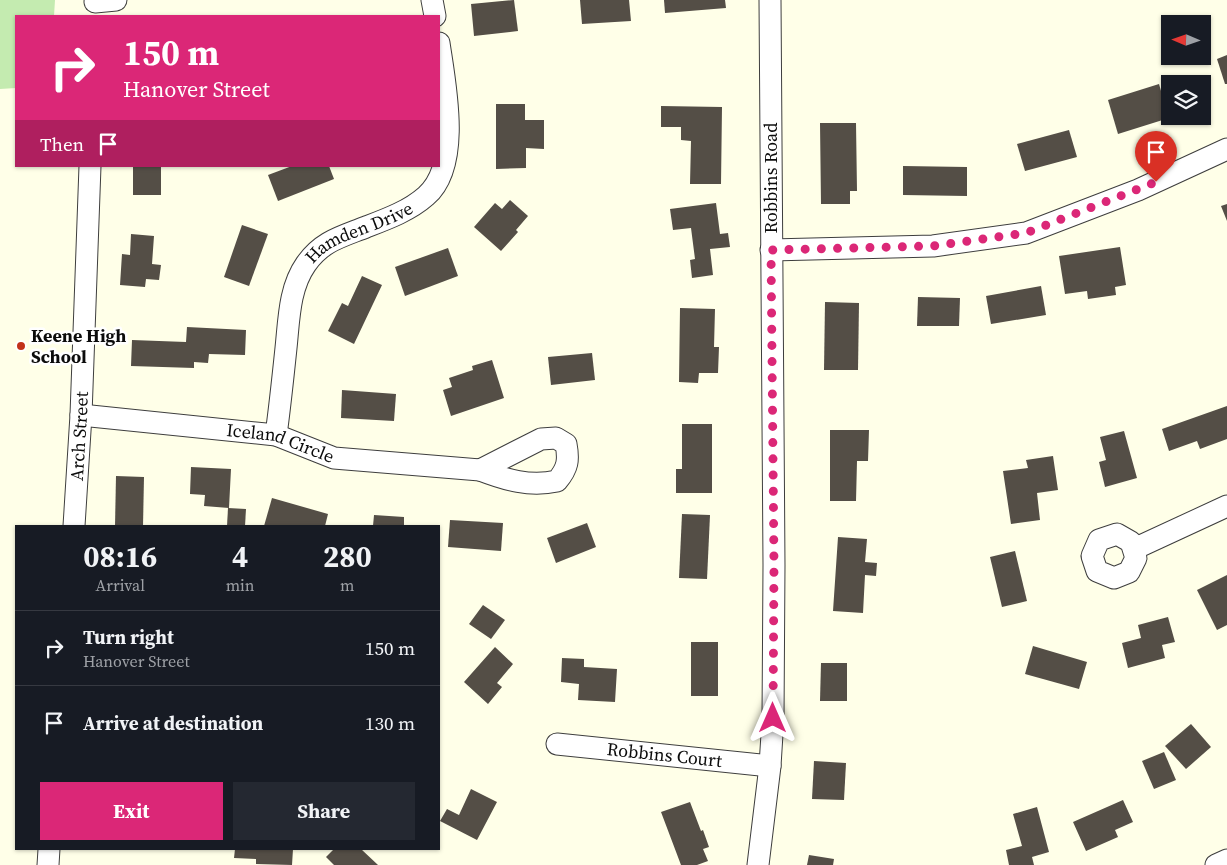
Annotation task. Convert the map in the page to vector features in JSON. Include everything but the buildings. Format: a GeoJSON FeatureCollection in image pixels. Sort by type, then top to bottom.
{"type":"FeatureCollection","features":[{"type":"Feature","properties":{"kind":"street"},"geometry":{"type":"LineString","coordinates":[[432,0],[435,15]]}},
{"type":"Feature","properties":{"kind":"street","name":"Robbins Road"},"geometry":{"type":"LineString","coordinates":[[758,865],[770,766],[773,718],[774,565],[770,0]]}},
{"type":"Feature","properties":{"kind":"street","name":"Hamden Drive"},"geometry":{"type":"LineString","coordinates":[[276,435],[290,310],[295,286],[305,266],[317,250],[332,240],[412,207],[428,195],[439,179],[446,157],[449,132],[440,51]]}},
{"type":"Feature","properties":{"kind":"street"},"geometry":{"type":"LineString","coordinates":[[771,250],[933,246],[1026,233],[1138,190],[1227,149]]}},
{"type":"Feature","properties":{"kind":"street","name":"Arch Street"},"geometry":{"type":"LineString","coordinates":[[74,525],[81,415],[90,167]]}},
{"type":"Feature","properties":{"kind":"street","name":"Iceland Circle"},"geometry":{"type":"LineString","coordinates":[[81,415],[276,435],[334,458],[480,470]]}},
{"type":"Feature","properties":{"kind":"street"},"geometry":{"type":"LineString","coordinates":[[1134,549],[1227,506]]}},
{"type":"Feature","properties":{"kind":"street","name":"Robbins Court"},"geometry":{"type":"LineString","coordinates":[[558,744],[770,766]]}},
{"type":"Feature","properties":{"kind":"street"},"geometry":{"type":"LineString","coordinates":[[48,865],[49,850]]}},
{"type":"Feature","properties":{"kind":"street"},"geometry":{"type":"LineString","coordinates":[[1216,865],[1227,860]]}},
{"type":"Feature","properties":{"kind":"green space"},"geometry":{"type":"Polygon","coordinates":[[[0,0],[55,0],[54,15],[15,15],[15,88],[0,89],[0,0]]]}},
{"type":"Feature","properties":{"kind":"place","name":"Keene High School"},"geometry":{"type":"Point","coordinates":[21,346]}},
{"type":"Feature","properties":{"kind":"route"},"geometry":{"type":"LineString","coordinates":[[773,718],[774,565],[771,250],[933,246],[1026,233],[1156,182]]}}]}
